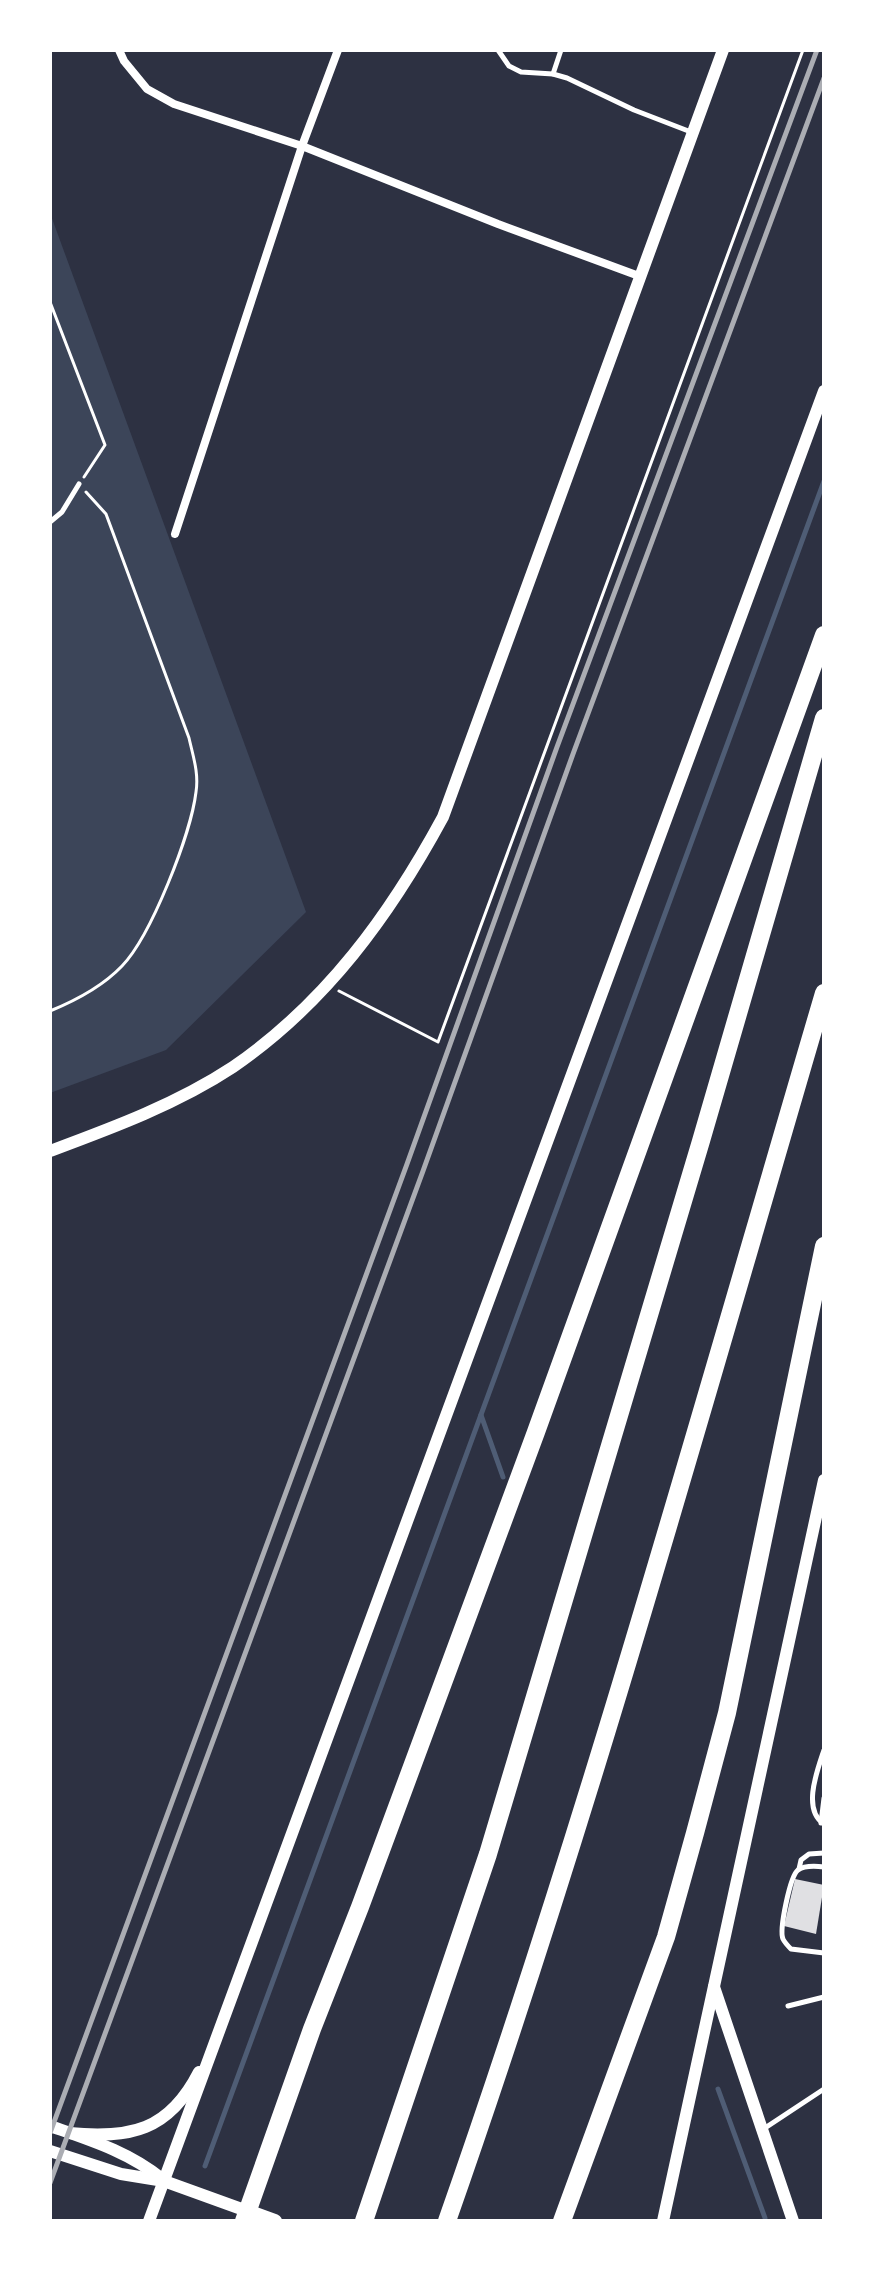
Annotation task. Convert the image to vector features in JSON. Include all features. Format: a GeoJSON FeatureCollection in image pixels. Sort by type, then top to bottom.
{"type":"FeatureCollection","features":[{"type":"Feature","properties":{"kind":"highway"},"geometry":{"type":"LineString","coordinates":[[246,2216],[312,2029],[536,1432],[824,635]]}},
{"type":"Feature","properties":{"kind":"highway"},"geometry":{"type":"LineString","coordinates":[[364,2221],[488,1854],[824,718]]}},
{"type":"Feature","properties":{"kind":"highway"},"geometry":{"type":"LineString","coordinates":[[447,2221],[499,2074],[593,1781],[824,993]]}},
{"type":"Feature","properties":{"kind":"highway"},"geometry":{"type":"LineString","coordinates":[[562,2221],[666,1937],[691,1848],[727,1713],[824,1246]]}},
{"type":"Feature","properties":{"kind":"main road"},"geometry":{"type":"LineString","coordinates":[[246,2216],[275,2221]]}},
{"type":"Feature","properties":{"kind":"street"},"geometry":{"type":"LineString","coordinates":[[119,50],[147,89],[174,104],[302,146],[484,219],[639,276]]}},
{"type":"Feature","properties":{"kind":"street"},"geometry":{"type":"LineString","coordinates":[[175,534],[302,146],[338,50]]}},
{"type":"Feature","properties":{"kind":"street"},"geometry":{"type":"LineString","coordinates":[[50,1151],[172,1101],[233,1067],[283,1026],[326,984],[379,924],[410,877],[443,817],[723,50]]}},
{"type":"Feature","properties":{"kind":"street"},"geometry":{"type":"LineString","coordinates":[[149,2221],[824,391]]}},
{"type":"Feature","properties":{"kind":"street"},"geometry":{"type":"LineString","coordinates":[[663,2221],[824,1480]]}},
{"type":"Feature","properties":{"kind":"street"},"geometry":{"type":"LineString","coordinates":[[714,1984],[793,2221]]}},
{"type":"Feature","properties":{"kind":"street"},"geometry":{"type":"LineString","coordinates":[[69,2133],[121,2135],[141,2130],[160,2120],[189,2089],[221,2029]]}},
{"type":"Feature","properties":{"kind":"street"},"geometry":{"type":"LineString","coordinates":[[50,2126],[141,2161],[164,2181]]}},
{"type":"Feature","properties":{"kind":"street"},"geometry":{"type":"LineString","coordinates":[[50,2151],[121,2174],[164,2181],[246,2216]]}},
{"type":"Feature","properties":{"kind":"lane"},"geometry":{"type":"LineString","coordinates":[[498,50],[509,66],[521,72],[553,74],[692,132]]}},
{"type":"Feature","properties":{"kind":"lane"},"geometry":{"type":"LineString","coordinates":[[553,74],[561,50]]}},
{"type":"Feature","properties":{"kind":"lane"},"geometry":{"type":"LineString","coordinates":[[50,522],[62,512],[79,484]]}},
{"type":"Feature","properties":{"kind":"lane"},"geometry":{"type":"LineString","coordinates":[[823,1823],[815,1817],[811,1805],[824,1750]]}},
{"type":"Feature","properties":{"kind":"lane"},"geometry":{"type":"LineString","coordinates":[[823,1823],[824,1798]]}},
{"type":"Feature","properties":{"kind":"lane"},"geometry":{"type":"LineString","coordinates":[[824,1853],[809,1854],[801,1860],[793,1877],[782,1927],[782,1939],[791,1949],[824,1953]]}},
{"type":"Feature","properties":{"kind":"lane"},"geometry":{"type":"LineString","coordinates":[[799,1869],[824,1867]]}},
{"type":"Feature","properties":{"kind":"lane"},"geometry":{"type":"LineString","coordinates":[[788,2006],[824,1997]]}},
{"type":"Feature","properties":{"kind":"lane"},"geometry":{"type":"LineString","coordinates":[[762,2130],[824,2089]]}},
{"type":"Feature","properties":{"kind":"path"},"geometry":{"type":"LineString","coordinates":[[326,984],[438,1042],[803,50]]}},
{"type":"Feature","properties":{"kind":"path"},"geometry":{"type":"LineString","coordinates":[[50,302],[105,445],[79,484],[106,514],[189,738],[196,765],[197,790],[181,846],[155,915],[134,951],[122,966],[88,994],[50,1011]]}},
{"type":"Feature","properties":{"kind":"shaded area"},"geometry":{"type":"Polygon","coordinates":[[[50,213],[306,912],[166,1050],[50,1093],[50,213]]]}},
{"type":"Feature","properties":{"kind":"building"},"geometry":{"type":"Polygon","coordinates":[[[795,1879],[824,1885],[816,1934],[784,1926],[795,1879]]]}},
{"type":"Feature","properties":{"kind":"waterway"},"geometry":{"type":"LineString","coordinates":[[205,2166],[824,481]]}},
{"type":"Feature","properties":{"kind":"waterway"},"geometry":{"type":"LineString","coordinates":[[481,1415],[503,1477]]}},
{"type":"Feature","properties":{"kind":"waterway"},"geometry":{"type":"LineString","coordinates":[[718,2089],[765,2218]]}},
{"type":"Feature","properties":{"kind":"railway"},"geometry":{"type":"LineString","coordinates":[[50,2133],[557,747],[817,50]]}},
{"type":"Feature","properties":{"kind":"railway"},"geometry":{"type":"LineString","coordinates":[[50,2183],[824,78]]}}]}
